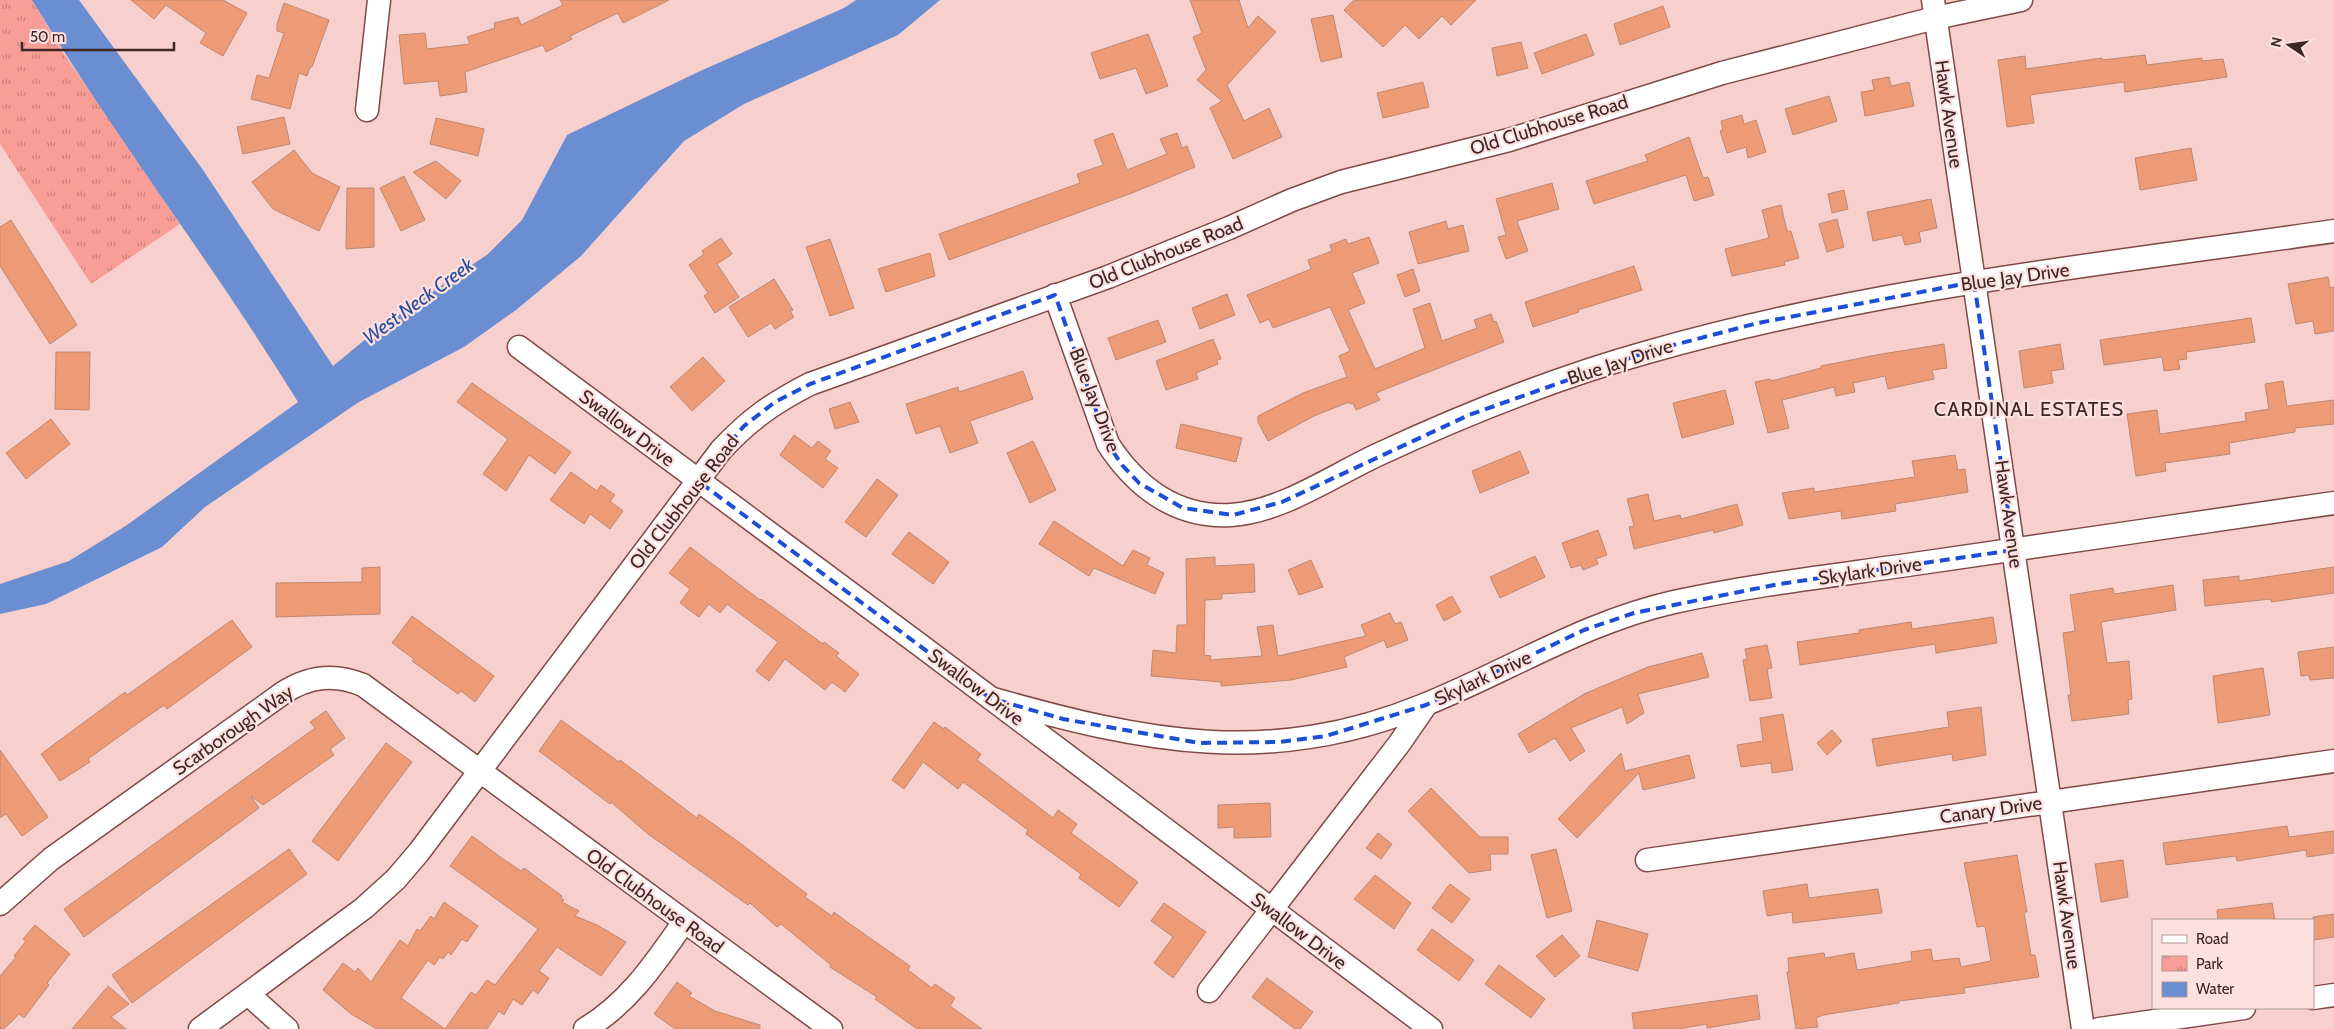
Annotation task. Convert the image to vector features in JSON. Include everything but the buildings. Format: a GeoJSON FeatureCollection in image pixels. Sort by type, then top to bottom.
{"type":"FeatureCollection","features":[{"type":"Feature","properties":{"kind":"street"},"geometry":{"type":"LineString","coordinates":[[367,110],[379,0]]}},
{"type":"Feature","properties":{"kind":"street","name":"Old Clubhouse Road"},"geometry":{"type":"LineString","coordinates":[[200,1029],[364,908],[396,879],[419,852],[721,450],[744,426],[775,402],[810,384],[1108,277],[1229,228],[1292,200],[1341,182],[1509,140],[1722,72],[1934,9],[2021,0]]}},
{"type":"Feature","properties":{"kind":"street","name":"Hawk Avenue"},"geometry":{"type":"LineString","coordinates":[[1934,9],[2084,1029]]}},
{"type":"Feature","properties":{"kind":"street","name":"Blue Jay Drive"},"geometry":{"type":"LineString","coordinates":[[1055,295],[1108,444],[1122,465],[1139,483],[1160,498],[1182,508],[1212,515],[1232,515],[1258,511],[1282,502],[1374,456],[1470,414],[1647,352],[1758,323],[1974,282],[2334,231]]}},
{"type":"Feature","properties":{"kind":"street","name":"Swallow Drive"},"geometry":{"type":"LineString","coordinates":[[520,347],[1430,1029]]}},
{"type":"Feature","properties":{"kind":"street","name":"Skylark Drive"},"geometry":{"type":"LineString","coordinates":[[990,698],[1063,719],[1130,733],[1199,742],[1232,744],[1279,742],[1326,736],[1381,722],[1426,705],[1584,630],[1634,613],[1676,602],[1780,584],[2334,503]]}},
{"type":"Feature","properties":{"kind":"street","name":"Scarborough Way"},"geometry":{"type":"LineString","coordinates":[[0,904],[51,860],[282,692],[295,684],[312,678],[331,676],[363,685],[480,771]]}},
{"type":"Feature","properties":{"kind":"street","name":"Skylark Drive"},"geometry":{"type":"LineString","coordinates":[[1209,991],[1399,744],[1426,705]]}},
{"type":"Feature","properties":{"kind":"street","name":"Canary Drive"},"geometry":{"type":"LineString","coordinates":[[1647,860],[2334,761]]}},
{"type":"Feature","properties":{"kind":"street","name":"Old Clubhouse Road"},"geometry":{"type":"LineString","coordinates":[[480,771],[831,1029]]}},
{"type":"Feature","properties":{"kind":"street"},"geometry":{"type":"LineString","coordinates":[[585,1029],[617,1007],[638,986],[684,922]]}},
{"type":"Feature","properties":{"kind":"street"},"geometry":{"type":"LineString","coordinates":[[248,994],[288,1029]]}},
{"type":"Feature","properties":{"kind":"street"},"geometry":{"type":"LineString","coordinates":[[2314,998],[2334,995]]}},
{"type":"Feature","properties":{"kind":"street"},"geometry":{"type":"LineString","coordinates":[[2099,1029],[2237,1009]]}},
{"type":"Feature","properties":{"kind":"highlighted area"},"geometry":{"type":"Polygon","coordinates":[[[1974,282],[2014,550],[1779,584],[1634,613],[1584,630],[1426,705],[1326,736],[1279,742],[1199,743],[1063,719],[990,698],[698,481],[744,426],[775,402],[810,384],[1055,295],[1108,444],[1122,465],[1139,483],[1183,508],[1233,515],[1282,502],[1469,415],[1647,352],[1758,323],[1974,282]]]}},
{"type":"Feature","properties":{"kind":"green space"},"geometry":{"type":"Polygon","coordinates":[[[0,0],[32,0],[64,54],[180,224],[91,284],[0,144],[0,0]]]}},
{"type":"Feature","properties":{"kind":"water"},"geometry":{"type":"Polygon","coordinates":[[[32,0],[79,0],[203,170],[333,366],[378,329],[488,254],[522,220],[567,135],[698,72],[844,8],[856,0],[940,0],[898,35],[744,104],[684,141],[581,256],[516,310],[464,347],[359,402],[205,507],[162,547],[46,604],[0,614],[0,584],[69,561],[127,525],[298,402],[233,301],[97,102],[32,0]]]}},
{"type":"Feature","properties":{"kind":"district","name":"CARDINAL ESTATES"},"geometry":{"type":"Point","coordinates":[2029,409]}},
{"type":"Feature","properties":{"kind":"water label","name":"West Neck Creek"},"geometry":{"type":"Point","coordinates":[418,301]}}]}
